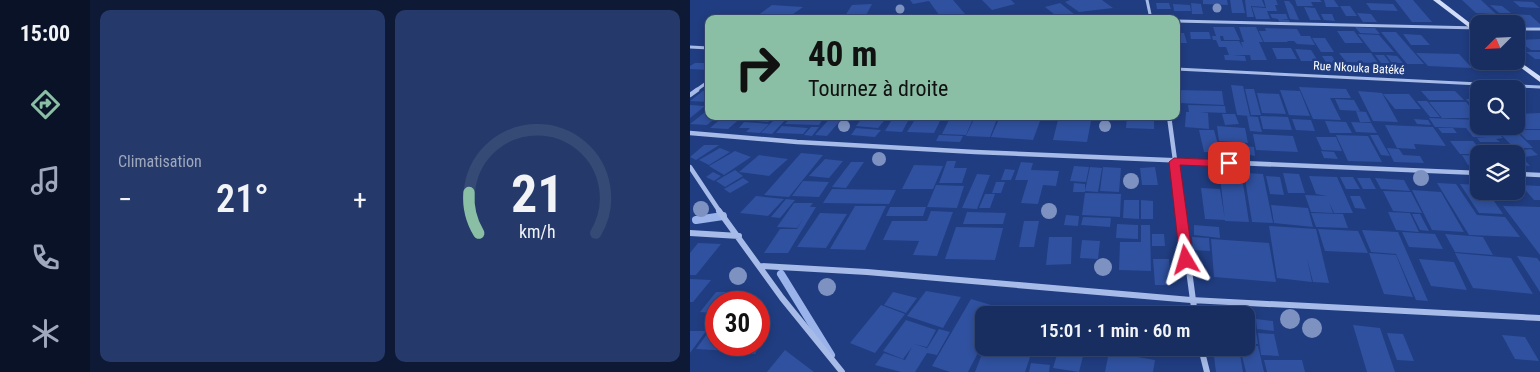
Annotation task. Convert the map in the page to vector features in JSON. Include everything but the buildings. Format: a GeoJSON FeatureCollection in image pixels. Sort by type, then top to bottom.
{"type":"FeatureCollection","features":[{"type":"Feature","properties":{"kind":"street"},"geometry":{"type":"LineString","coordinates":[[1147,0],[1150,15]]}},
{"type":"Feature","properties":{"kind":"street"},"geometry":{"type":"LineString","coordinates":[[1436,0],[1470,24]]}},
{"type":"Feature","properties":{"kind":"street"},"geometry":{"type":"LineString","coordinates":[[1180,20],[1470,28]]}},
{"type":"Feature","properties":{"kind":"street"},"geometry":{"type":"LineString","coordinates":[[1525,29],[1540,29]]}},
{"type":"Feature","properties":{"kind":"street"},"geometry":{"type":"LineString","coordinates":[[690,47],[705,48]]}},
{"type":"Feature","properties":{"kind":"street","name":"Rue Nkouka Batéké"},"geometry":{"type":"LineString","coordinates":[[1180,69],[1540,87]]}},
{"type":"Feature","properties":{"kind":"street"},"geometry":{"type":"LineString","coordinates":[[1525,69],[1540,80]]}},
{"type":"Feature","properties":{"kind":"street"},"geometry":{"type":"LineString","coordinates":[[690,95],[705,84]]}},
{"type":"Feature","properties":{"kind":"street"},"geometry":{"type":"LineString","coordinates":[[1169,120],[1193,306]]}},
{"type":"Feature","properties":{"kind":"street"},"geometry":{"type":"LineString","coordinates":[[690,133],[743,139],[822,144],[1174,162],[1470,172]]}},
{"type":"Feature","properties":{"kind":"street"},"geometry":{"type":"LineString","coordinates":[[690,167],[716,207],[811,337],[842,372]]}},
{"type":"Feature","properties":{"kind":"street"},"geometry":{"type":"LineString","coordinates":[[1525,174],[1540,175]]}},
{"type":"Feature","properties":{"kind":"street"},"geometry":{"type":"LineString","coordinates":[[690,233],[739,236]]}},
{"type":"Feature","properties":{"kind":"street"},"geometry":{"type":"LineString","coordinates":[[760,266],[877,273],[1191,300],[1540,318]]}},
{"type":"Feature","properties":{"kind":"street"},"geometry":{"type":"LineString","coordinates":[[1204,356],[1207,372]]}},
{"type":"Feature","properties":{"kind":"waterway"},"geometry":{"type":"LineString","coordinates":[[696,220],[723,216]]}},
{"type":"Feature","properties":{"kind":"waterway"},"geometry":{"type":"LineString","coordinates":[[781,274],[831,355]]}},
{"type":"Feature","properties":{"kind":"route"},"geometry":{"type":"LineString","coordinates":[[1186,260],[1174,162],[1229,163]]}}]}
